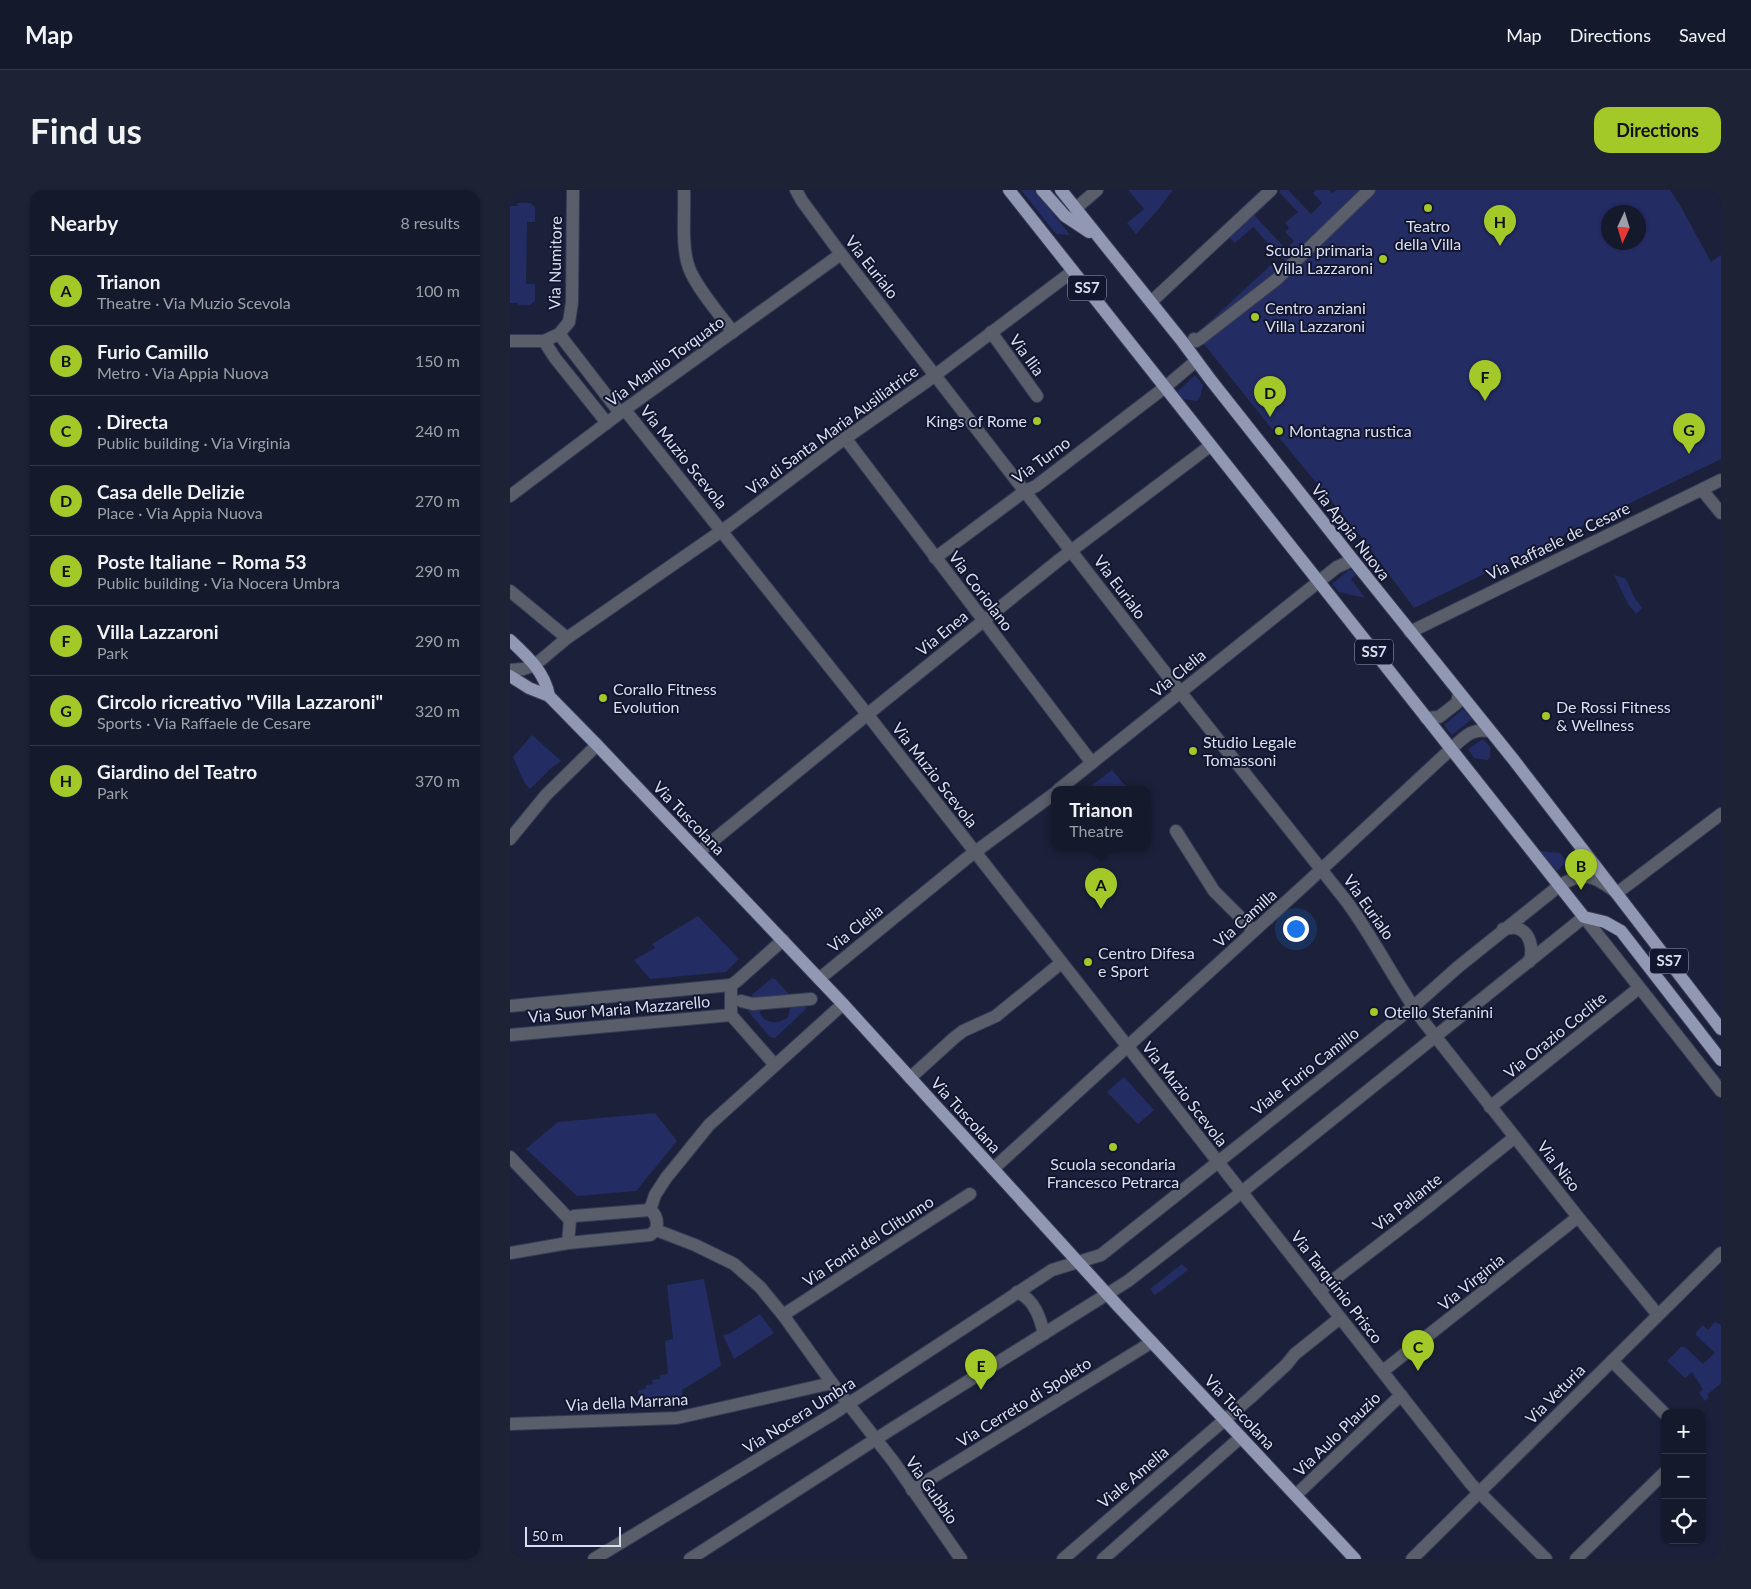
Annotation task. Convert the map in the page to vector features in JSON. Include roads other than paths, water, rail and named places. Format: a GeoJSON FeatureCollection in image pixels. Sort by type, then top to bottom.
{"type":"FeatureCollection","features":[{"type":"Feature","properties":{"kind":"main road","name":"SS7"},"geometry":{"type":"LineString","coordinates":[[1009,190],[1584,917]]}},
{"type":"Feature","properties":{"kind":"main road"},"geometry":{"type":"LineString","coordinates":[[1042,190],[1065,216],[1098,238]]}},
{"type":"Feature","properties":{"kind":"main road","name":"Via Appia Nuova"},"geometry":{"type":"LineString","coordinates":[[1061,190],[1151,302],[1352,560],[1618,893],[1721,1029]]}},
{"type":"Feature","properties":{"kind":"main road","name":"Via Tuscolana"},"geometry":{"type":"LineString","coordinates":[[510,640],[535,665],[544,679],[549,696]]}},
{"type":"Feature","properties":{"kind":"main road","name":"Via Tuscolana"},"geometry":{"type":"LineString","coordinates":[[510,676],[529,688],[549,696],[597,745],[843,1004],[1078,1262],[1355,1559]]}},
{"type":"Feature","properties":{"kind":"main road"},"geometry":{"type":"LineString","coordinates":[[1584,917],[1605,922],[1621,931],[1721,1060]]}},
{"type":"Feature","properties":{"kind":"street","name":"Via Numitore"},"geometry":{"type":"LineString","coordinates":[[559,334],[567,326],[571,313],[572,190]]}},
{"type":"Feature","properties":{"kind":"street"},"geometry":{"type":"LineString","coordinates":[[684,190],[685,244],[689,267],[698,283],[733,332]]}},
{"type":"Feature","properties":{"kind":"street","name":"Via Eurialo"},"geometry":{"type":"LineString","coordinates":[[796,190],[841,254],[1180,692],[1363,924],[1413,1006]]}},
{"type":"Feature","properties":{"kind":"street"},"geometry":{"type":"LineString","coordinates":[[1075,209],[1097,190]]}},
{"type":"Feature","properties":{"kind":"street"},"geometry":{"type":"LineString","coordinates":[[1151,302],[1271,190]]}},
{"type":"Feature","properties":{"kind":"street"},"geometry":{"type":"LineString","coordinates":[[1194,339],[1196,342],[1277,279],[1370,190]]}},
{"type":"Feature","properties":{"kind":"street","name":"Via Manlio Torquato"},"geometry":{"type":"LineString","coordinates":[[510,496],[623,411],[841,254]]}},
{"type":"Feature","properties":{"kind":"street","name":"Via di Santa Maria Ausiliatrice"},"geometry":{"type":"LineString","coordinates":[[535,665],[567,638],[722,530],[845,438],[935,375],[1073,271]]}},
{"type":"Feature","properties":{"kind":"street","name":"Via Ilia"},"geometry":{"type":"LineString","coordinates":[[990,332],[1037,396]]}},
{"type":"Feature","properties":{"kind":"street"},"geometry":{"type":"LineString","coordinates":[[510,341],[544,342],[559,334]]}},
{"type":"Feature","properties":{"kind":"street","name":"Via Muzio Scevola"},"geometry":{"type":"LineString","coordinates":[[559,334],[722,530],[1217,1162]]}},
{"type":"Feature","properties":{"kind":"street"},"geometry":{"type":"LineString","coordinates":[[544,342],[607,424]]}},
{"type":"Feature","properties":{"kind":"street","name":"Via Turno"},"geometry":{"type":"LineString","coordinates":[[935,558],[1025,491],[1036,486],[1164,388],[1196,361]]}},
{"type":"Feature","properties":{"kind":"street","name":"Via Coriolano"},"geometry":{"type":"LineString","coordinates":[[845,438],[1092,764]]}},
{"type":"Feature","properties":{"kind":"street","name":"Via Enea"},"geometry":{"type":"LineString","coordinates":[[699,852],[982,621],[1210,446]]}},
{"type":"Feature","properties":{"kind":"street","name":"Via Raffaele de Cesare"},"geometry":{"type":"LineString","coordinates":[[1410,632],[1721,480]]}},
{"type":"Feature","properties":{"kind":"street"},"geometry":{"type":"LineString","coordinates":[[1702,490],[1721,513]]}},
{"type":"Feature","properties":{"kind":"street","name":"Via Clelia"},"geometry":{"type":"LineString","coordinates":[[1063,786],[1340,565],[1352,560]]}},
{"type":"Feature","properties":{"kind":"street"},"geometry":{"type":"LineString","coordinates":[[510,591],[567,638]]}},
{"type":"Feature","properties":{"kind":"street"},"geometry":{"type":"LineString","coordinates":[[510,670],[523,669],[535,665]]}},
{"type":"Feature","properties":{"kind":"street"},"geometry":{"type":"LineString","coordinates":[[1426,718],[1438,717],[1458,703],[1459,693]]}},
{"type":"Feature","properties":{"kind":"street","name":"Via Camilla"},"geometry":{"type":"LineString","coordinates":[[996,1172],[1128,1046],[1471,731],[1479,729],[1490,731]]}},
{"type":"Feature","properties":{"kind":"street"},"geometry":{"type":"LineString","coordinates":[[510,839],[546,795],[597,745]]}},
{"type":"Feature","properties":{"kind":"street","name":"Via Clelia"},"geometry":{"type":"LineString","coordinates":[[819,979],[975,852],[1051,795]]}},
{"type":"Feature","properties":{"kind":"street"},"geometry":{"type":"LineString","coordinates":[[1618,893],[1721,814]]}},
{"type":"Feature","properties":{"kind":"street"},"geometry":{"type":"LineString","coordinates":[[1176,830],[1214,891],[1254,931]]}},
{"type":"Feature","properties":{"kind":"street","name":"Via Appia Nuova"},"geometry":{"type":"LineString","coordinates":[[1559,886],[1577,877],[1587,876],[1596,879],[1618,893]]}},
{"type":"Feature","properties":{"kind":"street","name":"Viale Furio Camillo"},"geometry":{"type":"LineString","coordinates":[[1078,1262],[1101,1256],[1413,1006],[1503,929],[1559,886]]}},
{"type":"Feature","properties":{"kind":"street"},"geometry":{"type":"LineString","coordinates":[[690,1559],[876,1439],[1128,1281],[1584,917],[1721,1091]]}},
{"type":"Feature","properties":{"kind":"street"},"geometry":{"type":"LineString","coordinates":[[1503,929],[1515,928],[1523,933],[1532,947],[1532,955],[1529,962]]}},
{"type":"Feature","properties":{"kind":"street"},"geometry":{"type":"LineString","coordinates":[[775,1065],[731,1015],[731,985],[783,940]]}},
{"type":"Feature","properties":{"kind":"street"},"geometry":{"type":"LineString","coordinates":[[910,1078],[963,1031],[996,1016],[1061,963]]}},
{"type":"Feature","properties":{"kind":"street","name":"Via Suor Maria Mazzarello"},"geometry":{"type":"LineString","coordinates":[[510,1006],[731,985]]}},
{"type":"Feature","properties":{"kind":"street","name":"Via Orazio Coclite"},"geometry":{"type":"LineString","coordinates":[[1490,1107],[1639,988]]}},
{"type":"Feature","properties":{"kind":"street"},"geometry":{"type":"LineString","coordinates":[[741,1001],[753,1004],[811,999]]}},
{"type":"Feature","properties":{"kind":"street"},"geometry":{"type":"LineString","coordinates":[[650,1210],[654,1195],[698,1137],[724,1110],[843,1004]]}},
{"type":"Feature","properties":{"kind":"street"},"geometry":{"type":"LineString","coordinates":[[1413,1006],[1435,1036]]}},
{"type":"Feature","properties":{"kind":"street","name":"Via Suor Maria Mazzarello"},"geometry":{"type":"LineString","coordinates":[[510,1035],[731,1015]]}},
{"type":"Feature","properties":{"kind":"street","name":"Via Niso"},"geometry":{"type":"LineString","coordinates":[[1435,1036],[1658,1315]]}},
{"type":"Feature","properties":{"kind":"street","name":"Via Pallante"},"geometry":{"type":"LineString","coordinates":[[1319,1291],[1515,1137]]}},
{"type":"Feature","properties":{"kind":"street"},"geometry":{"type":"LineString","coordinates":[[510,1157],[570,1220],[569,1243]]}},
{"type":"Feature","properties":{"kind":"street"},"geometry":{"type":"LineString","coordinates":[[1217,1162],[1241,1192]]}},
{"type":"Feature","properties":{"kind":"street","name":"Via Tarquinio Prisco"},"geometry":{"type":"LineString","coordinates":[[1241,1192],[1471,1484],[1546,1559]]}},
{"type":"Feature","properties":{"kind":"street","name":"Via Fonti del Clitunno"},"geometry":{"type":"LineString","coordinates":[[783,1314],[970,1194]]}},
{"type":"Feature","properties":{"kind":"street"},"geometry":{"type":"LineString","coordinates":[[510,1253],[569,1243],[650,1236],[656,1230],[657,1220],[654,1212],[650,1210],[576,1216],[570,1220]]}},
{"type":"Feature","properties":{"kind":"street","name":"Via Virginia"},"geometry":{"type":"LineString","coordinates":[[1383,1371],[1578,1217]]}},
{"type":"Feature","properties":{"kind":"street","name":"Via Gubbio"},"geometry":{"type":"LineString","coordinates":[[656,1230],[695,1245],[734,1264],[760,1287],[783,1314],[832,1383],[876,1439],[961,1559]]}},
{"type":"Feature","properties":{"kind":"street","name":"Via Veturia"},"geometry":{"type":"LineString","coordinates":[[1412,1559],[1721,1252]]}},
{"type":"Feature","properties":{"kind":"street","name":"Via Nocera Umbra"},"geometry":{"type":"LineString","coordinates":[[594,1559],[848,1404],[1052,1270],[1078,1262]]}},
{"type":"Feature","properties":{"kind":"street"},"geometry":{"type":"LineString","coordinates":[[1017,1292],[1025,1296],[1033,1306],[1040,1318],[1044,1334]]}},
{"type":"Feature","properties":{"kind":"street","name":"Viale Amelia"},"geometry":{"type":"LineString","coordinates":[[1063,1559],[1225,1420],[1286,1365],[1295,1354],[1340,1318]]}},
{"type":"Feature","properties":{"kind":"street","name":"Via Cerreto di Spoleto"},"geometry":{"type":"LineString","coordinates":[[912,1490],[1152,1342]]}},
{"type":"Feature","properties":{"kind":"street"},"geometry":{"type":"LineString","coordinates":[[1612,1361],[1661,1410]]}},
{"type":"Feature","properties":{"kind":"street","name":"Via della Marrana"},"geometry":{"type":"LineString","coordinates":[[510,1424],[677,1418],[832,1383]]}},
{"type":"Feature","properties":{"kind":"street","name":"Via Aulo Plauzio"},"geometry":{"type":"LineString","coordinates":[[1296,1495],[1401,1395]]}},
{"type":"Feature","properties":{"kind":"street"},"geometry":{"type":"LineString","coordinates":[[1103,1559],[1241,1437]]}},
{"type":"Feature","properties":{"kind":"street"},"geometry":{"type":"LineString","coordinates":[[1576,1559],[1661,1476]]}},
{"type":"Feature","properties":{"kind":"place","name":"Teatro della Villa"},"geometry":{"type":"Point","coordinates":[1428,208]}},
{"type":"Feature","properties":{"kind":"place","name":"Giardino del Teatro"},"geometry":{"type":"Point","coordinates":[1500,246]}},
{"type":"Feature","properties":{"kind":"place","name":"Scuola primaria Villa Lazzaroni"},"geometry":{"type":"Point","coordinates":[1383,259]}},
{"type":"Feature","properties":{"kind":"place","name":"Centro anziani Villa Lazzaroni"},"geometry":{"type":"Point","coordinates":[1255,317]}},
{"type":"Feature","properties":{"kind":"place","name":"Villa Lazzaroni"},"geometry":{"type":"Point","coordinates":[1485,401]}},
{"type":"Feature","properties":{"kind":"place","name":"Casa delle Delizie"},"geometry":{"type":"Point","coordinates":[1270,417]}},
{"type":"Feature","properties":{"kind":"place","name":"Kings of Rome"},"geometry":{"type":"Point","coordinates":[1037,421]}},
{"type":"Feature","properties":{"kind":"place","name":"Montagna rustica"},"geometry":{"type":"Point","coordinates":[1279,431]}},
{"type":"Feature","properties":{"kind":"place","name":"Circolo ricreativo \"Villa Lazzaroni\""},"geometry":{"type":"Point","coordinates":[1689,454]}},
{"type":"Feature","properties":{"kind":"place","name":"Corallo Fitness Evolution"},"geometry":{"type":"Point","coordinates":[603,698]}},
{"type":"Feature","properties":{"kind":"place","name":"De Rossi Fitness & Wellness"},"geometry":{"type":"Point","coordinates":[1546,716]}},
{"type":"Feature","properties":{"kind":"place","name":"Studio Legale Tomassoni"},"geometry":{"type":"Point","coordinates":[1193,751]}},
{"type":"Feature","properties":{"kind":"place","name":"Furio Camillo"},"geometry":{"type":"Point","coordinates":[1581,890]}},
{"type":"Feature","properties":{"kind":"place","name":"Trianon"},"geometry":{"type":"Point","coordinates":[1101,909]}},
{"type":"Feature","properties":{"kind":"place","name":"Centro Difesa e Sport"},"geometry":{"type":"Point","coordinates":[1088,962]}},
{"type":"Feature","properties":{"kind":"place","name":"Otello Stefanini"},"geometry":{"type":"Point","coordinates":[1374,1012]}},
{"type":"Feature","properties":{"kind":"place","name":"Scuola secondaria Francesco Petrarca"},"geometry":{"type":"Point","coordinates":[1113,1147]}},
{"type":"Feature","properties":{"kind":"place","name":". Directa"},"geometry":{"type":"Point","coordinates":[1418,1371]}},
{"type":"Feature","properties":{"kind":"place","name":"Poste Italiane – Roma 53"},"geometry":{"type":"Point","coordinates":[981,1390]}}]}
